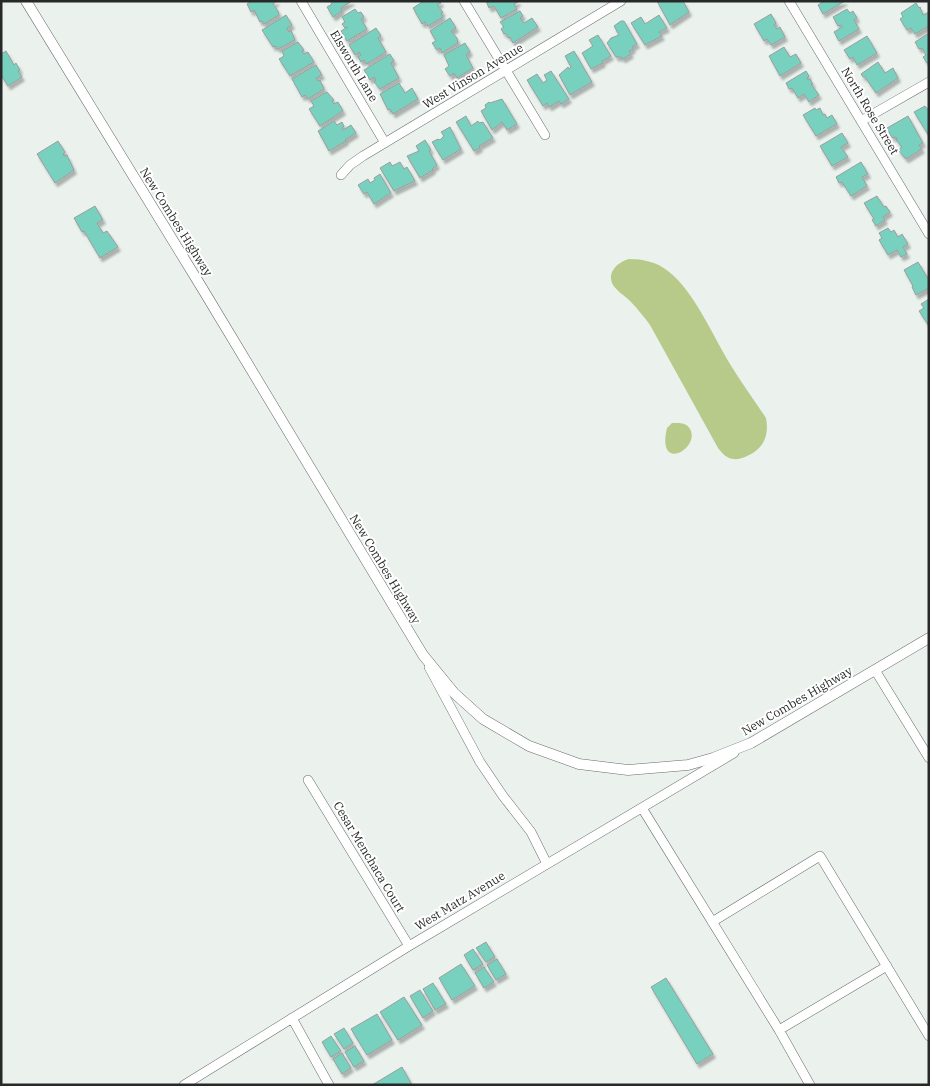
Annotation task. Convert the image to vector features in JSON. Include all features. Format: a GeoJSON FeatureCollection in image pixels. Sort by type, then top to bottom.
{"type":"FeatureCollection","features":[{"type":"Feature","properties":{"kind":"street","name":"New Combes Highway"},"geometry":{"type":"LineString","coordinates":[[26,1],[197,279],[423,655],[454,693],[484,719],[529,746],[579,764],[628,770],[688,765],[713,758],[751,743],[929,638]]}},
{"type":"Feature","properties":{"kind":"street","name":"Elsworth Lane"},"geometry":{"type":"LineString","coordinates":[[301,1],[385,143]]}},
{"type":"Feature","properties":{"kind":"street"},"geometry":{"type":"LineString","coordinates":[[464,1],[545,135]]}},
{"type":"Feature","properties":{"kind":"street","name":"West Vinson Avenue"},"geometry":{"type":"LineString","coordinates":[[341,175],[350,165],[385,143],[621,1]]}},
{"type":"Feature","properties":{"kind":"street","name":"North Rose Street"},"geometry":{"type":"LineString","coordinates":[[789,1],[929,234]]}},
{"type":"Feature","properties":{"kind":"street"},"geometry":{"type":"LineString","coordinates":[[861,121],[929,82]]}},
{"type":"Feature","properties":{"kind":"street"},"geometry":{"type":"LineString","coordinates":[[423,655],[480,762],[531,832],[547,864]]}},
{"type":"Feature","properties":{"kind":"street"},"geometry":{"type":"LineString","coordinates":[[876,670],[929,758]]}},
{"type":"Feature","properties":{"kind":"street","name":"West Matz Avenue"},"geometry":{"type":"LineString","coordinates":[[184,1085],[409,946],[751,743]]}},
{"type":"Feature","properties":{"kind":"street","name":"Cesar Menchaca Court"},"geometry":{"type":"LineString","coordinates":[[308,780],[409,946]]}},
{"type":"Feature","properties":{"kind":"street"},"geometry":{"type":"LineString","coordinates":[[642,808],[779,1030],[810,1085]]}},
{"type":"Feature","properties":{"kind":"street"},"geometry":{"type":"LineString","coordinates":[[712,922],[820,856],[929,1036]]}},
{"type":"Feature","properties":{"kind":"street"},"geometry":{"type":"LineString","coordinates":[[779,1030],[887,966]]}},
{"type":"Feature","properties":{"kind":"street"},"geometry":{"type":"LineString","coordinates":[[292,1018],[329,1085]]}},
{"type":"Feature","properties":{"kind":"green space"},"geometry":{"type":"Polygon","coordinates":[[[629,259],[650,262],[664,268],[677,280],[695,302],[730,364],[766,418],[765,440],[754,452],[742,458],[731,459],[718,448],[650,325],[633,304],[613,285],[611,276],[614,268],[621,262],[629,259]]]}},
{"type":"Feature","properties":{"kind":"green space"},"geometry":{"type":"Polygon","coordinates":[[[672,423],[686,425],[690,429],[692,436],[685,449],[672,454],[665,442],[667,428],[672,423]]]}},
{"type":"Feature","properties":{"kind":"building"},"geometry":{"type":"Polygon","coordinates":[[[252,1],[277,1],[273,4],[279,15],[264,24],[262,21],[260,22],[254,10],[251,12],[247,4],[252,1]]]}},
{"type":"Feature","properties":{"kind":"building"},"geometry":{"type":"Polygon","coordinates":[[[330,1],[352,1],[341,8],[342,11],[333,17],[327,7],[332,4],[330,1]]]}},
{"type":"Feature","properties":{"kind":"building"},"geometry":{"type":"Polygon","coordinates":[[[424,1],[440,1],[441,3],[437,5],[443,12],[441,13],[443,17],[428,26],[425,22],[422,24],[413,8],[424,1]]]}},
{"type":"Feature","properties":{"kind":"building"},"geometry":{"type":"Polygon","coordinates":[[[486,1],[518,1],[514,4],[517,9],[501,18],[494,6],[489,8],[486,1]]]}},
{"type":"Feature","properties":{"kind":"building"},"geometry":{"type":"Polygon","coordinates":[[[657,1],[683,1],[689,12],[670,25],[657,1]]]}},
{"type":"Feature","properties":{"kind":"building"},"geometry":{"type":"Polygon","coordinates":[[[824,1],[845,1],[823,14],[818,5],[824,1]]]}},
{"type":"Feature","properties":{"kind":"building"},"geometry":{"type":"Polygon","coordinates":[[[916,3],[923,15],[929,12],[929,26],[915,34],[911,28],[907,30],[900,19],[903,17],[901,13],[916,3]]]}},
{"type":"Feature","properties":{"kind":"building"},"geometry":{"type":"Polygon","coordinates":[[[355,9],[358,13],[361,12],[364,17],[361,19],[367,29],[347,41],[341,31],[348,27],[345,28],[342,24],[345,22],[342,17],[355,9]]]}},
{"type":"Feature","properties":{"kind":"building"},"geometry":{"type":"Polygon","coordinates":[[[847,9],[850,13],[853,11],[857,18],[854,20],[859,29],[839,41],[834,32],[842,27],[841,25],[838,26],[833,17],[847,9]]]}},
{"type":"Feature","properties":{"kind":"building"},"geometry":{"type":"Polygon","coordinates":[[[520,11],[523,16],[520,18],[524,23],[532,18],[538,27],[513,43],[510,37],[504,34],[501,29],[504,27],[500,22],[520,11]]]}},
{"type":"Feature","properties":{"kind":"building"},"geometry":{"type":"Polygon","coordinates":[[[771,14],[776,23],[774,25],[777,29],[780,27],[785,37],[771,45],[767,39],[764,41],[754,24],[771,14]]]}},
{"type":"Feature","properties":{"kind":"building"},"geometry":{"type":"Polygon","coordinates":[[[286,15],[292,25],[287,28],[289,32],[291,30],[295,40],[278,49],[276,46],[273,47],[262,30],[286,15]]]}},
{"type":"Feature","properties":{"kind":"building"},"geometry":{"type":"Polygon","coordinates":[[[659,15],[667,28],[659,32],[662,36],[645,45],[631,23],[641,17],[645,24],[659,15]]]}},
{"type":"Feature","properties":{"kind":"building"},"geometry":{"type":"Polygon","coordinates":[[[450,18],[456,28],[451,31],[457,38],[458,43],[442,53],[440,48],[437,50],[432,43],[436,41],[430,31],[450,18]]]}},
{"type":"Feature","properties":{"kind":"building"},"geometry":{"type":"Polygon","coordinates":[[[624,21],[637,44],[629,51],[631,54],[623,59],[616,57],[607,43],[611,38],[619,35],[614,26],[624,21]]]}},
{"type":"Feature","properties":{"kind":"building"},"geometry":{"type":"Polygon","coordinates":[[[376,28],[381,36],[378,38],[386,52],[367,64],[364,60],[361,62],[358,57],[361,55],[359,52],[355,55],[349,45],[376,28]]]}},
{"type":"Feature","properties":{"kind":"building"},"geometry":{"type":"Polygon","coordinates":[[[929,33],[929,63],[927,63],[923,57],[926,55],[922,48],[919,49],[915,42],[929,33]]]}},
{"type":"Feature","properties":{"kind":"building"},"geometry":{"type":"Polygon","coordinates":[[[598,35],[611,56],[602,61],[603,63],[591,69],[582,53],[593,46],[589,40],[598,35]]]}},
{"type":"Feature","properties":{"kind":"building"},"geometry":{"type":"Polygon","coordinates":[[[867,36],[877,53],[857,65],[853,57],[850,59],[844,50],[867,36]]]}},
{"type":"Feature","properties":{"kind":"building"},"geometry":{"type":"Polygon","coordinates":[[[298,42],[304,50],[302,51],[304,54],[308,52],[314,62],[290,76],[279,59],[284,56],[282,51],[298,42]]]}},
{"type":"Feature","properties":{"kind":"building"},"geometry":{"type":"Polygon","coordinates":[[[465,43],[470,52],[466,55],[473,68],[457,78],[454,73],[450,76],[445,69],[449,66],[444,55],[465,43]]]}},
{"type":"Feature","properties":{"kind":"building"},"geometry":{"type":"Polygon","coordinates":[[[784,47],[790,57],[796,54],[801,63],[780,76],[769,56],[784,47]]]}},
{"type":"Feature","properties":{"kind":"building"},"geometry":{"type":"Polygon","coordinates":[[[6,51],[14,65],[16,63],[22,77],[8,86],[1,75],[1,54],[6,51]]]}},
{"type":"Feature","properties":{"kind":"building"},"geometry":{"type":"Polygon","coordinates":[[[574,51],[592,82],[570,95],[559,75],[568,67],[569,69],[571,67],[565,56],[574,51]]]}},
{"type":"Feature","properties":{"kind":"building"},"geometry":{"type":"Polygon","coordinates":[[[390,54],[394,61],[391,63],[399,78],[380,89],[374,82],[376,80],[374,77],[370,80],[364,70],[390,54]]]}},
{"type":"Feature","properties":{"kind":"building"},"geometry":{"type":"Polygon","coordinates":[[[878,62],[885,73],[893,68],[898,78],[876,93],[861,74],[878,62]]]}},
{"type":"Feature","properties":{"kind":"building"},"geometry":{"type":"Polygon","coordinates":[[[316,65],[322,75],[316,78],[318,81],[320,80],[324,89],[308,99],[305,95],[302,97],[292,79],[316,65]]]}},
{"type":"Feature","properties":{"kind":"building"},"geometry":{"type":"Polygon","coordinates":[[[551,71],[569,99],[561,104],[559,101],[549,107],[547,103],[543,106],[527,80],[537,74],[543,83],[547,80],[544,75],[551,71]]]}},
{"type":"Feature","properties":{"kind":"building"},"geometry":{"type":"Polygon","coordinates":[[[806,71],[809,76],[808,80],[810,79],[813,84],[811,84],[819,95],[809,102],[804,94],[798,98],[792,88],[789,89],[786,83],[806,71]]]}},
{"type":"Feature","properties":{"kind":"building"},"geometry":{"type":"Polygon","coordinates":[[[399,83],[405,93],[412,88],[418,99],[393,114],[390,109],[388,110],[380,94],[399,83]]]}},
{"type":"Feature","properties":{"kind":"building"},"geometry":{"type":"Polygon","coordinates":[[[327,92],[334,100],[332,101],[334,104],[338,102],[343,111],[320,126],[309,109],[314,106],[311,101],[327,92]]]}},
{"type":"Feature","properties":{"kind":"building"},"geometry":{"type":"Polygon","coordinates":[[[502,99],[517,124],[507,130],[502,122],[492,130],[481,111],[486,108],[485,105],[489,102],[502,99]]]}},
{"type":"Feature","properties":{"kind":"building"},"geometry":{"type":"Polygon","coordinates":[[[925,106],[929,111],[929,136],[914,112],[925,106]]]}},
{"type":"Feature","properties":{"kind":"building"},"geometry":{"type":"Polygon","coordinates":[[[815,108],[816,110],[820,108],[823,115],[825,114],[827,118],[832,115],[837,124],[816,136],[803,115],[815,108]]]}},
{"type":"Feature","properties":{"kind":"building"},"geometry":{"type":"Polygon","coordinates":[[[466,116],[471,126],[478,121],[479,123],[483,122],[493,138],[474,151],[456,122],[466,116]]]}},
{"type":"Feature","properties":{"kind":"building"},"geometry":{"type":"Polygon","coordinates":[[[908,116],[923,143],[919,145],[922,149],[906,159],[898,150],[902,147],[896,140],[896,137],[893,138],[891,136],[887,128],[908,116]]]}},
{"type":"Feature","properties":{"kind":"building"},"geometry":{"type":"Polygon","coordinates":[[[334,121],[337,125],[342,122],[343,130],[351,125],[356,133],[329,151],[318,131],[334,121]]]}},
{"type":"Feature","properties":{"kind":"building"},"geometry":{"type":"Polygon","coordinates":[[[450,127],[461,149],[443,160],[432,142],[441,139],[444,136],[441,132],[450,127]]]}},
{"type":"Feature","properties":{"kind":"building"},"geometry":{"type":"Polygon","coordinates":[[[842,133],[848,143],[841,147],[848,157],[832,166],[820,146],[842,133]]]}},
{"type":"Feature","properties":{"kind":"building"},"geometry":{"type":"Polygon","coordinates":[[[425,140],[437,165],[433,170],[420,178],[407,156],[419,151],[416,146],[425,140]]]}},
{"type":"Feature","properties":{"kind":"building"},"geometry":{"type":"Polygon","coordinates":[[[58,141],[65,152],[64,156],[67,155],[74,170],[55,183],[37,154],[58,141]]]}},
{"type":"Feature","properties":{"kind":"building"},"geometry":{"type":"Polygon","coordinates":[[[390,162],[392,166],[400,162],[404,169],[407,167],[415,181],[394,191],[380,168],[390,162]]]}},
{"type":"Feature","properties":{"kind":"building"},"geometry":{"type":"Polygon","coordinates":[[[861,162],[868,174],[862,177],[867,186],[851,196],[842,182],[839,183],[836,177],[861,162]]]}},
{"type":"Feature","properties":{"kind":"building"},"geometry":{"type":"Polygon","coordinates":[[[380,174],[391,193],[374,204],[367,192],[364,194],[358,185],[368,179],[370,183],[380,174]]]}},
{"type":"Feature","properties":{"kind":"building"},"geometry":{"type":"Polygon","coordinates":[[[877,196],[884,207],[886,206],[890,212],[883,217],[885,220],[876,226],[864,203],[877,196]]]}},
{"type":"Feature","properties":{"kind":"building"},"geometry":{"type":"Polygon","coordinates":[[[95,206],[103,220],[97,223],[103,233],[107,231],[118,247],[100,258],[74,218],[95,206]]]}},
{"type":"Feature","properties":{"kind":"building"},"geometry":{"type":"Polygon","coordinates":[[[888,228],[891,232],[894,230],[898,237],[902,234],[908,244],[903,247],[907,254],[901,257],[897,250],[888,255],[879,240],[882,238],[879,233],[888,228]]]}},
{"type":"Feature","properties":{"kind":"building"},"geometry":{"type":"Polygon","coordinates":[[[918,262],[929,280],[929,288],[916,295],[904,270],[918,262]]]}},
{"type":"Feature","properties":{"kind":"building"},"geometry":{"type":"Polygon","coordinates":[[[929,299],[929,326],[919,311],[924,308],[921,304],[929,299]]]}},
{"type":"Feature","properties":{"kind":"building"},"geometry":{"type":"Polygon","coordinates":[[[486,942],[495,957],[486,962],[476,948],[486,942]]]}},
{"type":"Feature","properties":{"kind":"building"},"geometry":{"type":"Polygon","coordinates":[[[473,949],[483,964],[473,970],[464,955],[473,949]]]}},
{"type":"Feature","properties":{"kind":"building"},"geometry":{"type":"Polygon","coordinates":[[[497,959],[506,974],[496,980],[487,965],[497,959]]]}},
{"type":"Feature","properties":{"kind":"building"},"geometry":{"type":"Polygon","coordinates":[[[461,964],[475,986],[452,1000],[439,978],[461,964]]]}},
{"type":"Feature","properties":{"kind":"building"},"geometry":{"type":"Polygon","coordinates":[[[484,967],[494,982],[484,988],[475,973],[484,967]]]}},
{"type":"Feature","properties":{"kind":"building"},"geometry":{"type":"Polygon","coordinates":[[[666,978],[713,1054],[697,1064],[651,987],[666,978]]]}},
{"type":"Feature","properties":{"kind":"building"},"geometry":{"type":"Polygon","coordinates":[[[433,983],[446,1004],[435,1010],[423,989],[433,983]]]}},
{"type":"Feature","properties":{"kind":"building"},"geometry":{"type":"Polygon","coordinates":[[[420,990],[433,1011],[423,1018],[410,996],[420,990]]]}},
{"type":"Feature","properties":{"kind":"building"},"geometry":{"type":"Polygon","coordinates":[[[404,997],[422,1025],[398,1040],[380,1012],[404,997]]]}},
{"type":"Feature","properties":{"kind":"building"},"geometry":{"type":"Polygon","coordinates":[[[377,1014],[392,1040],[367,1055],[351,1029],[377,1014]]]}},
{"type":"Feature","properties":{"kind":"building"},"geometry":{"type":"Polygon","coordinates":[[[344,1028],[353,1043],[344,1049],[334,1034],[344,1028]]]}},
{"type":"Feature","properties":{"kind":"building"},"geometry":{"type":"Polygon","coordinates":[[[331,1036],[341,1051],[331,1057],[322,1042],[331,1036]]]}},
{"type":"Feature","properties":{"kind":"building"},"geometry":{"type":"Polygon","coordinates":[[[355,1046],[364,1061],[354,1067],[345,1052],[355,1046]]]}},
{"type":"Feature","properties":{"kind":"building"},"geometry":{"type":"Polygon","coordinates":[[[342,1053],[351,1068],[342,1074],[333,1059],[342,1053]]]}},
{"type":"Feature","properties":{"kind":"building"},"geometry":{"type":"Polygon","coordinates":[[[402,1067],[412,1085],[372,1085],[402,1067]]]}}]}
